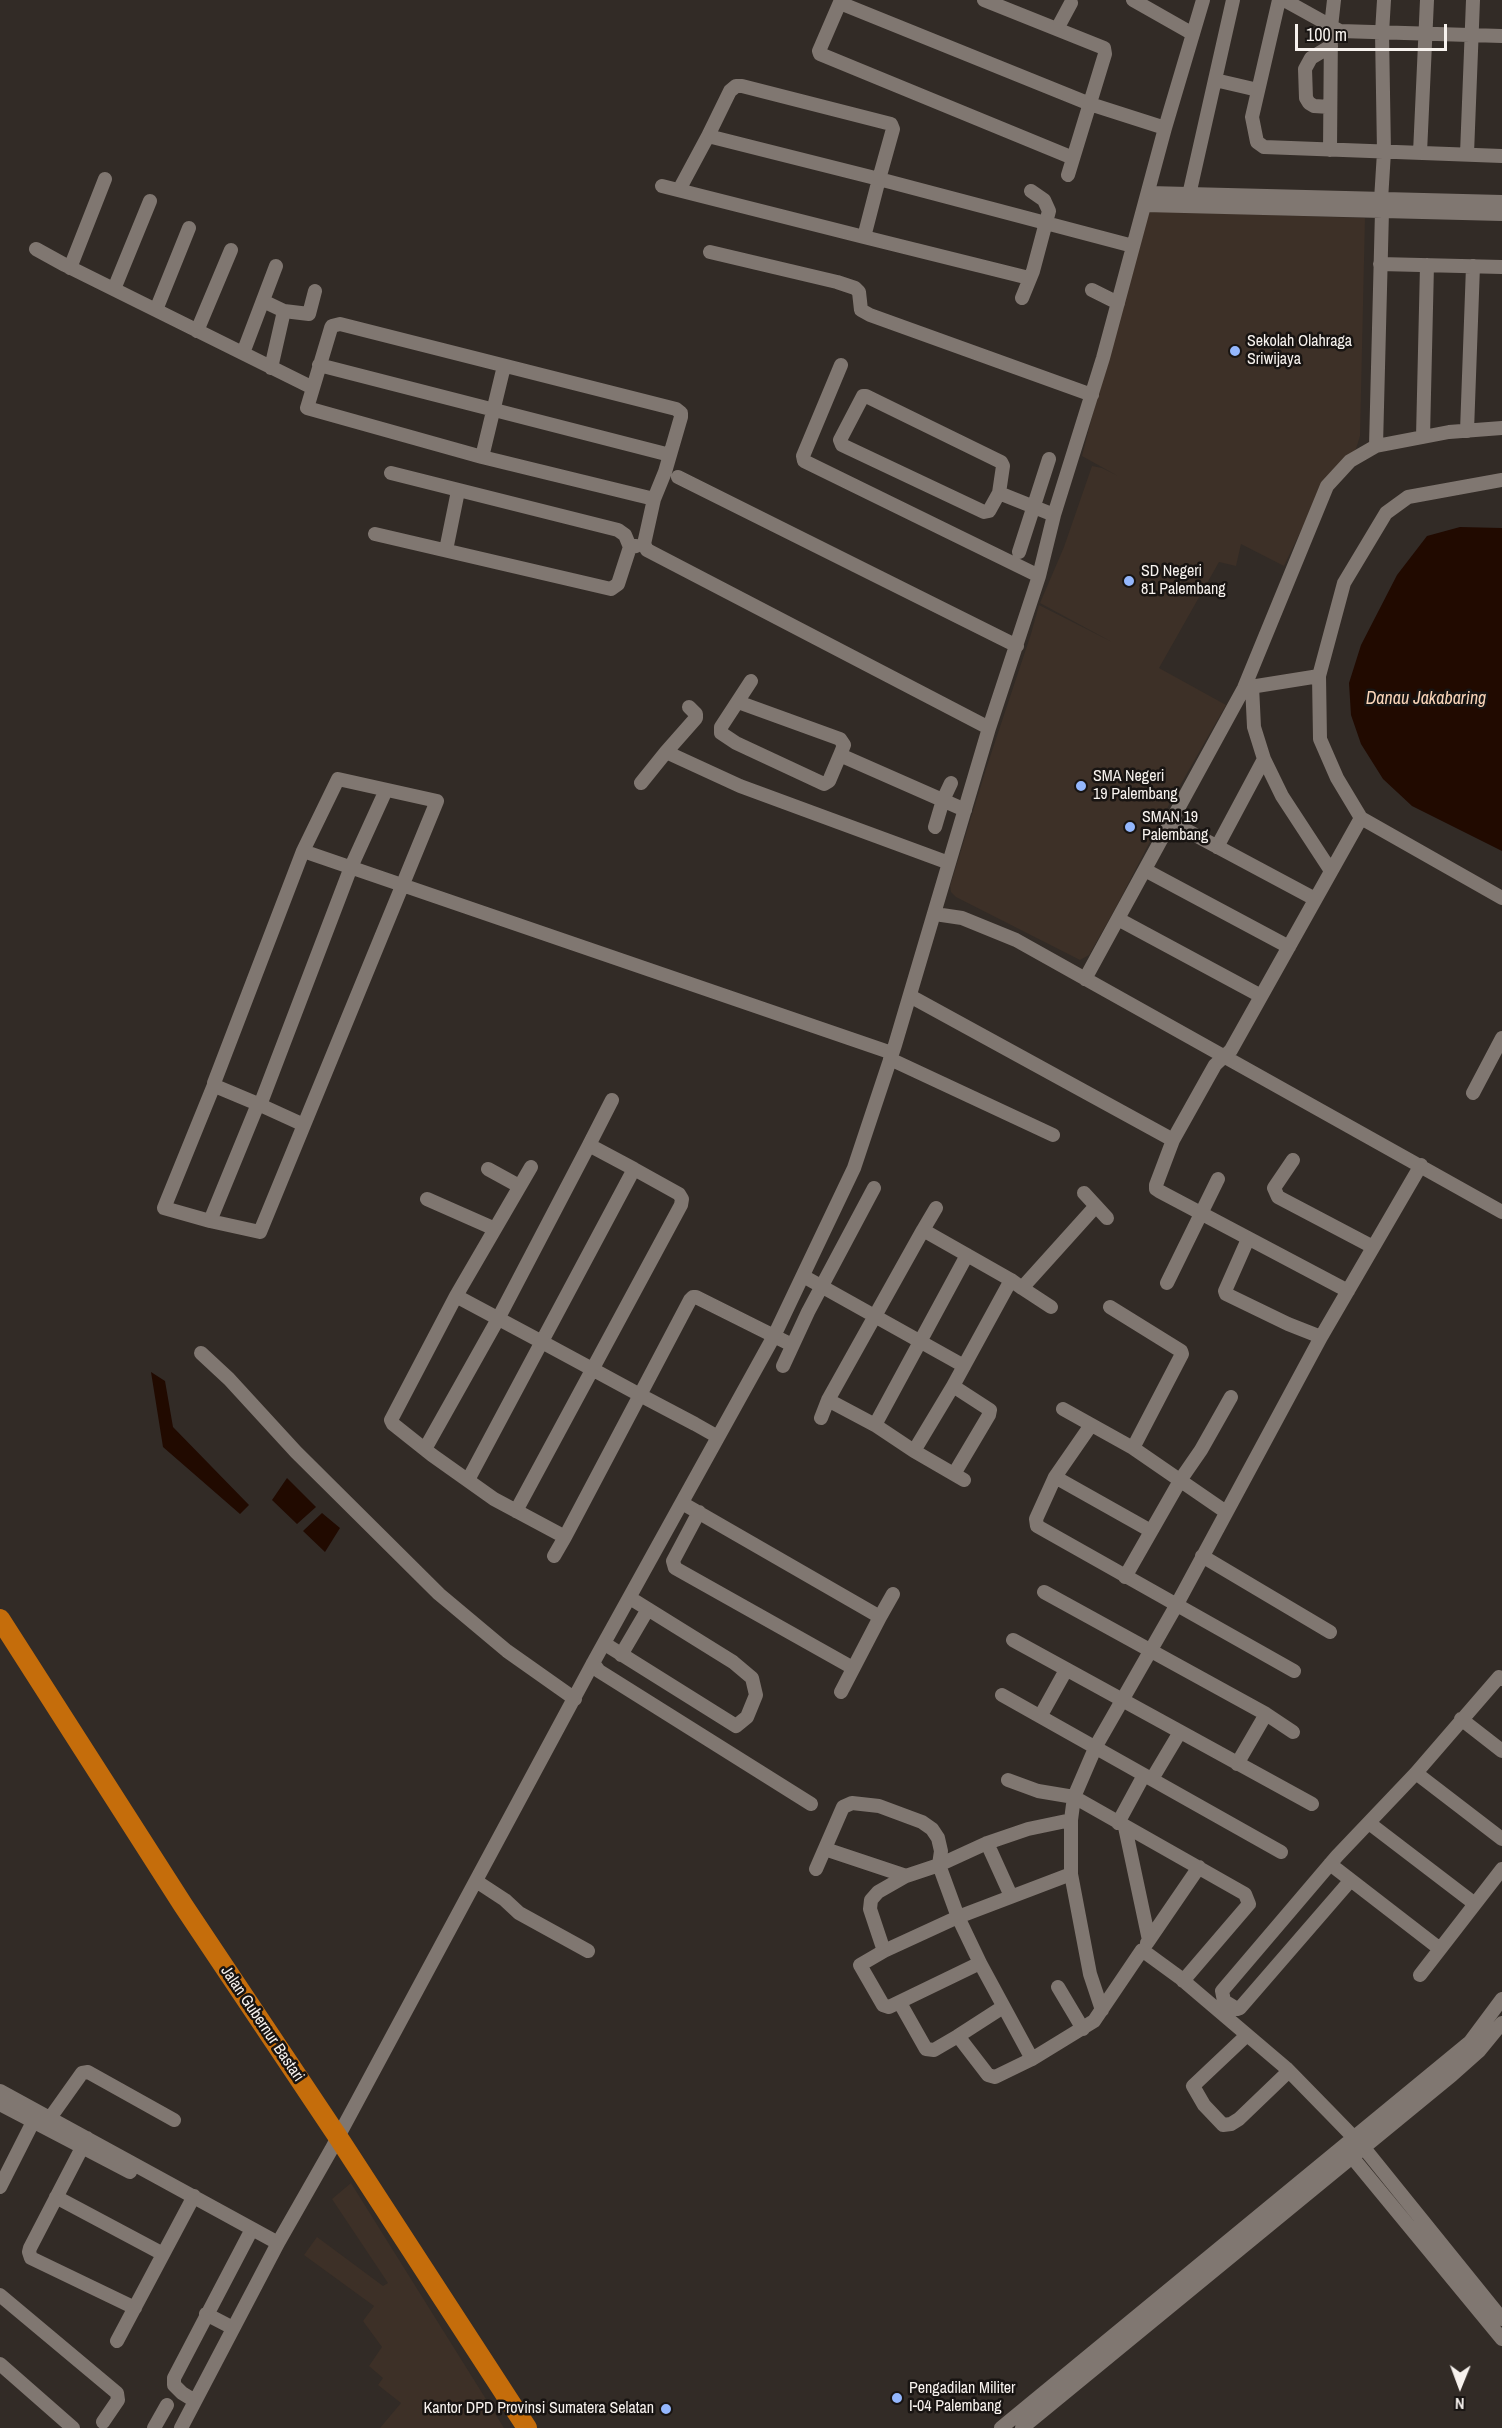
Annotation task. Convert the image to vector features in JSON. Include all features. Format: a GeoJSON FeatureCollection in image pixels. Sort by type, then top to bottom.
{"type":"FeatureCollection","features":[{"type":"Feature","properties":{"kind":"highway","name":"Jalan Gubernur Bastari"},"geometry":{"type":"LineString","coordinates":[[0,1619],[335,2144],[527,2428]]}},
{"type":"Feature","properties":{"kind":"street"},"geometry":{"type":"LineString","coordinates":[[984,0],[1017,6],[1057,29],[1104,48],[1105,54],[1068,175]]}},
{"type":"Feature","properties":{"kind":"street"},"geometry":{"type":"LineString","coordinates":[[1133,0],[1193,34]]}},
{"type":"Feature","properties":{"kind":"street"},"geometry":{"type":"LineString","coordinates":[[181,2428],[278,2243],[335,2144],[593,1663],[774,1336],[859,1157],[935,914],[988,728],[1039,576],[1054,515],[1092,395],[1165,128],[1203,0]]}},
{"type":"Feature","properties":{"kind":"street"},"geometry":{"type":"LineString","coordinates":[[1189,195],[1233,0]]}},
{"type":"Feature","properties":{"kind":"street"},"geometry":{"type":"LineString","coordinates":[[1279,0],[1252,117],[1257,142],[1263,147],[1502,156]]}},
{"type":"Feature","properties":{"kind":"street"},"geometry":{"type":"LineString","coordinates":[[1284,0],[1331,27],[1350,33],[1502,36]]}},
{"type":"Feature","properties":{"kind":"street"},"geometry":{"type":"LineString","coordinates":[[1330,150],[1331,27],[1334,0]]}},
{"type":"Feature","properties":{"kind":"street"},"geometry":{"type":"LineString","coordinates":[[1376,446],[1384,152],[1382,33],[1384,0]]}},
{"type":"Feature","properties":{"kind":"street"},"geometry":{"type":"LineString","coordinates":[[1420,153],[1427,0]]}},
{"type":"Feature","properties":{"kind":"street"},"geometry":{"type":"LineString","coordinates":[[1467,154],[1473,0]]}},
{"type":"Feature","properties":{"kind":"street"},"geometry":{"type":"LineString","coordinates":[[1073,158],[820,54],[819,51],[841,2],[1090,104],[1165,128]]}},
{"type":"Feature","properties":{"kind":"street"},"geometry":{"type":"LineString","coordinates":[[1057,29],[1071,3]]}},
{"type":"Feature","properties":{"kind":"street"},"geometry":{"type":"LineString","coordinates":[[1330,107],[1314,106],[1309,103],[1306,98],[1305,69],[1311,58],[1331,46]]}},
{"type":"Feature","properties":{"kind":"street"},"geometry":{"type":"LineString","coordinates":[[1215,80],[1258,90]]}},
{"type":"Feature","properties":{"kind":"street"},"geometry":{"type":"LineString","coordinates":[[679,190],[730,91],[736,86],[742,86],[891,124],[893,129],[864,237]]}},
{"type":"Feature","properties":{"kind":"street"},"geometry":{"type":"LineString","coordinates":[[708,136],[1133,246]]}},
{"type":"Feature","properties":{"kind":"street"},"geometry":{"type":"LineString","coordinates":[[70,268],[105,178]]}},
{"type":"Feature","properties":{"kind":"street"},"geometry":{"type":"LineString","coordinates":[[662,186],[1029,278]]}},
{"type":"Feature","properties":{"kind":"street"},"geometry":{"type":"LineString","coordinates":[[1022,298],[1034,271],[1048,206],[1044,200],[1030,191]]}},
{"type":"Feature","properties":{"kind":"street"},"geometry":{"type":"LineString","coordinates":[[1147,199],[1189,195],[1502,214]]}},
{"type":"Feature","properties":{"kind":"street"},"geometry":{"type":"LineString","coordinates":[[1147,199],[1382,206],[1502,202]]}},
{"type":"Feature","properties":{"kind":"street"},"geometry":{"type":"LineString","coordinates":[[114,289],[150,201]]}},
{"type":"Feature","properties":{"kind":"street"},"geometry":{"type":"LineString","coordinates":[[156,310],[189,228]]}},
{"type":"Feature","properties":{"kind":"street"},"geometry":{"type":"LineString","coordinates":[[36,249],[312,388]]}},
{"type":"Feature","properties":{"kind":"street"},"geometry":{"type":"LineString","coordinates":[[197,331],[231,250]]}},
{"type":"Feature","properties":{"kind":"street"},"geometry":{"type":"LineString","coordinates":[[710,252],[855,288],[859,292],[861,310],[870,315],[1092,395]]}},
{"type":"Feature","properties":{"kind":"street"},"geometry":{"type":"LineString","coordinates":[[1380,264],[1502,267]]}},
{"type":"Feature","properties":{"kind":"street"},"geometry":{"type":"LineString","coordinates":[[1423,437],[1427,265]]}},
{"type":"Feature","properties":{"kind":"street"},"geometry":{"type":"LineString","coordinates":[[243,354],[276,266]]}},
{"type":"Feature","properties":{"kind":"street"},"geometry":{"type":"LineString","coordinates":[[1467,431],[1473,266]]}},
{"type":"Feature","properties":{"kind":"street"},"geometry":{"type":"LineString","coordinates":[[1092,290],[1118,303]]}},
{"type":"Feature","properties":{"kind":"street"},"geometry":{"type":"LineString","coordinates":[[263,300],[284,311],[309,314],[315,291]]}},
{"type":"Feature","properties":{"kind":"street"},"geometry":{"type":"LineString","coordinates":[[271,368],[284,311]]}},
{"type":"Feature","properties":{"kind":"street"},"geometry":{"type":"LineString","coordinates":[[654,499],[482,457],[307,408],[332,326],[340,324],[676,409],[681,413],[681,417],[654,499],[644,544],[647,550],[988,728]]}},
{"type":"Feature","properties":{"kind":"street"},"geometry":{"type":"LineString","coordinates":[[319,365],[670,455]]}},
{"type":"Feature","properties":{"kind":"street"},"geometry":{"type":"LineString","coordinates":[[841,365],[803,456],[804,460],[1039,576]]}},
{"type":"Feature","properties":{"kind":"street"},"geometry":{"type":"LineString","coordinates":[[482,457],[504,366]]}},
{"type":"Feature","properties":{"kind":"street"},"geometry":{"type":"LineString","coordinates":[[863,396],[866,396],[1001,462],[1003,466],[999,493],[989,511],[984,512],[842,445],[840,440],[863,396]]}},
{"type":"Feature","properties":{"kind":"street"},"geometry":{"type":"LineString","coordinates":[[1086,978],[1248,687],[1327,486],[1350,461],[1376,446],[1423,437],[1502,428]]}},
{"type":"Feature","properties":{"kind":"street"},"geometry":{"type":"LineString","coordinates":[[1019,552],[1049,459]]}},
{"type":"Feature","properties":{"kind":"street"},"geometry":{"type":"LineString","coordinates":[[375,534],[611,589],[618,584],[630,548],[625,535],[618,530],[391,473]]}},
{"type":"Feature","properties":{"kind":"street"},"geometry":{"type":"LineString","coordinates":[[678,477],[1017,646]]}},
{"type":"Feature","properties":{"kind":"street"},"geometry":{"type":"LineString","coordinates":[[1502,480],[1408,497],[1386,513],[1344,583],[1320,676],[1320,739],[1337,778],[1360,819],[1502,898]]}},
{"type":"Feature","properties":{"kind":"street"},"geometry":{"type":"LineString","coordinates":[[446,550],[458,491]]}},
{"type":"Feature","properties":{"kind":"street"},"geometry":{"type":"LineString","coordinates":[[999,493],[1054,515]]}},
{"type":"Feature","properties":{"kind":"street"},"geometry":{"type":"LineString","coordinates":[[630,548],[644,544]]}},
{"type":"Feature","properties":{"kind":"street"},"geometry":{"type":"LineString","coordinates":[[1248,687],[1320,676]]}},
{"type":"Feature","properties":{"kind":"street"},"geometry":{"type":"LineString","coordinates":[[738,702],[840,739],[844,745],[829,782],[824,784],[726,737],[721,730],[738,702],[751,681]]}},
{"type":"Feature","properties":{"kind":"street"},"geometry":{"type":"LineString","coordinates":[[1248,687],[1254,727],[1264,759],[1282,796],[1331,871]]}},
{"type":"Feature","properties":{"kind":"street"},"geometry":{"type":"LineString","coordinates":[[641,783],[696,718],[696,714],[689,707]]}},
{"type":"Feature","properties":{"kind":"street"},"geometry":{"type":"LineString","coordinates":[[666,752],[741,786],[949,863]]}},
{"type":"Feature","properties":{"kind":"street"},"geometry":{"type":"LineString","coordinates":[[840,755],[965,810]]}},
{"type":"Feature","properties":{"kind":"street"},"geometry":{"type":"LineString","coordinates":[[1217,847],[1264,759]]}},
{"type":"Feature","properties":{"kind":"street"},"geometry":{"type":"LineString","coordinates":[[338,779],[437,801],[261,1232],[164,1208],[214,1085],[303,850],[338,779]]}},
{"type":"Feature","properties":{"kind":"street"},"geometry":{"type":"LineString","coordinates":[[935,827],[951,783]]}},
{"type":"Feature","properties":{"kind":"street"},"geometry":{"type":"LineString","coordinates":[[210,1221],[258,1104],[262,1100],[351,867],[386,790]]}},
{"type":"Feature","properties":{"kind":"street"},"geometry":{"type":"LineString","coordinates":[[1348,1291],[1156,1189],[1173,1140],[1215,1065],[1231,1050],[1360,819]]}},
{"type":"Feature","properties":{"kind":"street"},"geometry":{"type":"LineString","coordinates":[[1171,822],[1315,899]]}},
{"type":"Feature","properties":{"kind":"street"},"geometry":{"type":"LineString","coordinates":[[303,850],[891,1056],[1053,1135]]}},
{"type":"Feature","properties":{"kind":"street"},"geometry":{"type":"LineString","coordinates":[[1145,870],[1288,947]]}},
{"type":"Feature","properties":{"kind":"street"},"geometry":{"type":"LineString","coordinates":[[935,914],[962,918],[997,932],[1086,978],[1502,1212]]}},
{"type":"Feature","properties":{"kind":"street"},"geometry":{"type":"LineString","coordinates":[[1118,919],[1261,996]]}},
{"type":"Feature","properties":{"kind":"street"},"geometry":{"type":"LineString","coordinates":[[910,996],[1173,1140]]}},
{"type":"Feature","properties":{"kind":"street"},"geometry":{"type":"LineString","coordinates":[[1473,1093],[1502,1038]]}},
{"type":"Feature","properties":{"kind":"street"},"geometry":{"type":"LineString","coordinates":[[214,1085],[304,1125]]}},
{"type":"Feature","properties":{"kind":"street"},"geometry":{"type":"LineString","coordinates":[[425,1449],[498,1319],[612,1100]]}},
{"type":"Feature","properties":{"kind":"street"},"geometry":{"type":"LineString","coordinates":[[516,1511],[681,1205],[682,1199],[679,1194],[589,1145]]}},
{"type":"Feature","properties":{"kind":"street"},"geometry":{"type":"LineString","coordinates":[[1293,1160],[1274,1188],[1278,1197],[1373,1247]]}},
{"type":"Feature","properties":{"kind":"street"},"geometry":{"type":"LineString","coordinates":[[1102,2010],[1090,1974],[1071,1874],[1071,1820],[1074,1797],[1096,1746],[1176,1606],[1321,1337],[1421,1165]]}},
{"type":"Feature","properties":{"kind":"street"},"geometry":{"type":"LineString","coordinates":[[531,1167],[456,1296],[391,1420],[425,1449],[494,1499],[565,1537]]}},
{"type":"Feature","properties":{"kind":"street"},"geometry":{"type":"LineString","coordinates":[[488,1169],[519,1186]]}},
{"type":"Feature","properties":{"kind":"street"},"geometry":{"type":"LineString","coordinates":[[468,1480],[634,1169]]}},
{"type":"Feature","properties":{"kind":"street"},"geometry":{"type":"LineString","coordinates":[[1167,1283],[1218,1179]]}},
{"type":"Feature","properties":{"kind":"street"},"geometry":{"type":"LineString","coordinates":[[783,1366],[808,1312],[874,1188]]}},
{"type":"Feature","properties":{"kind":"street"},"geometry":{"type":"LineString","coordinates":[[1084,1193],[1107,1218]]}},
{"type":"Feature","properties":{"kind":"street"},"geometry":{"type":"LineString","coordinates":[[427,1199],[495,1229]]}},
{"type":"Feature","properties":{"kind":"street"},"geometry":{"type":"LineString","coordinates":[[914,1451],[964,1366],[1017,1284],[1095,1207]]}},
{"type":"Feature","properties":{"kind":"street"},"geometry":{"type":"LineString","coordinates":[[820,1418],[936,1208]]}},
{"type":"Feature","properties":{"kind":"street"},"geometry":{"type":"LineString","coordinates":[[923,1230],[1017,1284],[1051,1307]]}},
{"type":"Feature","properties":{"kind":"street"},"geometry":{"type":"LineString","coordinates":[[1248,1239],[1225,1291],[1226,1294],[1321,1337]]}},
{"type":"Feature","properties":{"kind":"street"},"geometry":{"type":"LineString","coordinates":[[875,1425],[967,1255]]}},
{"type":"Feature","properties":{"kind":"street"},"geometry":{"type":"LineString","coordinates":[[803,1276],[964,1366]]}},
{"type":"Feature","properties":{"kind":"street"},"geometry":{"type":"LineString","coordinates":[[456,1296],[718,1437]]}},
{"type":"Feature","properties":{"kind":"street"},"geometry":{"type":"LineString","coordinates":[[554,1556],[693,1297],[792,1345]]}},
{"type":"Feature","properties":{"kind":"street"},"geometry":{"type":"LineString","coordinates":[[791,1302],[808,1312]]}},
{"type":"Feature","properties":{"kind":"street"},"geometry":{"type":"LineString","coordinates":[[1110,1307],[1181,1351],[1182,1354],[1133,1448]]}},
{"type":"Feature","properties":{"kind":"street"},"geometry":{"type":"LineString","coordinates":[[201,1353],[438,1594],[507,1652],[575,1699]]}},
{"type":"Feature","properties":{"kind":"street"},"geometry":{"type":"LineString","coordinates":[[828,1400],[875,1425],[959,1477],[990,1410],[953,1386]]}},
{"type":"Feature","properties":{"kind":"street"},"geometry":{"type":"LineString","coordinates":[[1125,1577],[1181,1479],[1202,1450],[1231,1397]]}},
{"type":"Feature","properties":{"kind":"street"},"geometry":{"type":"LineString","coordinates":[[1063,1409],[1133,1448],[1226,1512]]}},
{"type":"Feature","properties":{"kind":"street"},"geometry":{"type":"LineString","coordinates":[[1091,1425],[1055,1477],[1036,1519],[1037,1526],[1294,1671]]}},
{"type":"Feature","properties":{"kind":"street"},"geometry":{"type":"LineString","coordinates":[[1055,1477],[1151,1531]]}},
{"type":"Feature","properties":{"kind":"street"},"geometry":{"type":"LineString","coordinates":[[682,1503],[880,1617]]}},
{"type":"Feature","properties":{"kind":"street"},"geometry":{"type":"LineString","coordinates":[[699,1512],[673,1561],[675,1568],[854,1668]]}},
{"type":"Feature","properties":{"kind":"street"},"geometry":{"type":"LineString","coordinates":[[1202,1556],[1330,1632]]}},
{"type":"Feature","properties":{"kind":"street"},"geometry":{"type":"LineString","coordinates":[[1044,1592],[1293,1731]]}},
{"type":"Feature","properties":{"kind":"street"},"geometry":{"type":"LineString","coordinates":[[841,1692],[893,1594]]}},
{"type":"Feature","properties":{"kind":"street"},"geometry":{"type":"LineString","coordinates":[[604,1644],[736,1726],[747,1717],[756,1695],[752,1678],[733,1662],[630,1598]]}},
{"type":"Feature","properties":{"kind":"street"},"geometry":{"type":"LineString","coordinates":[[621,1655],[648,1609]]}},
{"type":"Feature","properties":{"kind":"street"},"geometry":{"type":"LineString","coordinates":[[1013,1640],[1312,1804]]}},
{"type":"Feature","properties":{"kind":"street"},"geometry":{"type":"LineString","coordinates":[[593,1663],[599,1671],[811,1804]]}},
{"type":"Feature","properties":{"kind":"street"},"geometry":{"type":"LineString","coordinates":[[1041,1715],[1066,1670]]}},
{"type":"Feature","properties":{"kind":"street"},"geometry":{"type":"LineString","coordinates":[[1350,1881],[1240,2008],[1237,2009],[1224,2001],[1222,1991],[1312,1885],[1416,1773],[1501,1676]]}},
{"type":"Feature","properties":{"kind":"street"},"geometry":{"type":"LineString","coordinates":[[1002,1695],[1281,1852]]}},
{"type":"Feature","properties":{"kind":"street"},"geometry":{"type":"LineString","coordinates":[[1237,1764],[1266,1714]]}},
{"type":"Feature","properties":{"kind":"street"},"geometry":{"type":"LineString","coordinates":[[1461,1719],[1502,1751]]}},
{"type":"Feature","properties":{"kind":"street"},"geometry":{"type":"LineString","coordinates":[[1180,1732],[1148,1777],[1122,1825],[1146,1945],[1183,1981],[1289,2072],[1354,2147],[1477,2299],[1502,2339]]}},
{"type":"Feature","properties":{"kind":"street"},"geometry":{"type":"LineString","coordinates":[[1416,1773],[1502,1839]]}},
{"type":"Feature","properties":{"kind":"street"},"geometry":{"type":"LineString","coordinates":[[1008,1780],[1038,1791],[1074,1797],[1245,1893],[1249,1904],[1183,1981]]}},
{"type":"Feature","properties":{"kind":"street"},"geometry":{"type":"LineString","coordinates":[[816,1869],[843,1807],[852,1803],[879,1806],[922,1822],[932,1829],[938,1838],[941,1851],[939,1865],[958,1917],[1032,2059]]}},
{"type":"Feature","properties":{"kind":"street"},"geometry":{"type":"LineString","coordinates":[[884,1951],[870,1909],[871,1900],[878,1892],[906,1876],[939,1865],[987,1843],[1028,1829],[1071,1820]]}},
{"type":"Feature","properties":{"kind":"street"},"geometry":{"type":"LineString","coordinates":[[1369,1823],[1475,1904]]}},
{"type":"Feature","properties":{"kind":"street"},"geometry":{"type":"LineString","coordinates":[[987,1843],[1011,1896]]}},
{"type":"Feature","properties":{"kind":"street"},"geometry":{"type":"LineString","coordinates":[[825,1849],[906,1876]]}},
{"type":"Feature","properties":{"kind":"street"},"geometry":{"type":"LineString","coordinates":[[1330,1864],[1440,1949]]}},
{"type":"Feature","properties":{"kind":"street"},"geometry":{"type":"LineString","coordinates":[[958,2036],[991,2078],[1032,2059],[1083,2029],[1094,2021],[1102,2010],[1199,1867]]}},
{"type":"Feature","properties":{"kind":"street"},"geometry":{"type":"LineString","coordinates":[[1420,1975],[1502,1869]]}},
{"type":"Feature","properties":{"kind":"street"},"geometry":{"type":"LineString","coordinates":[[980,1963],[889,2007],[883,2004],[860,1966],[861,1963],[884,1951],[958,1917],[1071,1874]]}},
{"type":"Feature","properties":{"kind":"street"},"geometry":{"type":"LineString","coordinates":[[476,1881],[506,1900],[519,1913],[588,1951]]}},
{"type":"Feature","properties":{"kind":"street"},"geometry":{"type":"LineString","coordinates":[[1312,1885],[1332,1900]]}},
{"type":"Feature","properties":{"kind":"street"},"geometry":{"type":"LineString","coordinates":[[1058,1987],[1083,2029]]}},
{"type":"Feature","properties":{"kind":"street"},"geometry":{"type":"LineString","coordinates":[[1022,2428],[1354,2147],[1470,2042],[1502,1999]]}},
{"type":"Feature","properties":{"kind":"street"},"geometry":{"type":"LineString","coordinates":[[900,2003],[926,2049],[934,2050],[1003,2007]]}},
{"type":"Feature","properties":{"kind":"street"},"geometry":{"type":"LineString","coordinates":[[1001,2428],[1354,2147],[1479,2051],[1502,2023]]}},
{"type":"Feature","properties":{"kind":"street"},"geometry":{"type":"LineString","coordinates":[[1247,2035],[1193,2086],[1193,2090],[1204,2105],[1223,2125],[1231,2124],[1239,2119],[1289,2072]]}},
{"type":"Feature","properties":{"kind":"street"},"geometry":{"type":"LineString","coordinates":[[0,2187],[41,2117],[82,2073],[88,2072],[174,2120]]}},
{"type":"Feature","properties":{"kind":"street"},"geometry":{"type":"LineString","coordinates":[[0,2091],[85,2142],[278,2243]]}},
{"type":"Feature","properties":{"kind":"street"},"geometry":{"type":"LineString","coordinates":[[0,2104],[41,2117]]}},
{"type":"Feature","properties":{"kind":"street"},"geometry":{"type":"LineString","coordinates":[[85,2142],[30,2248],[31,2258],[135,2308]]}},
{"type":"Feature","properties":{"kind":"street"},"geometry":{"type":"LineString","coordinates":[[56,2197],[163,2254]]}},
{"type":"Feature","properties":{"kind":"street"},"geometry":{"type":"LineString","coordinates":[[117,2341],[192,2200]]}},
{"type":"Feature","properties":{"kind":"street"},"geometry":{"type":"LineString","coordinates":[[195,2401],[174,2385],[174,2378],[252,2229]]}},
{"type":"Feature","properties":{"kind":"street"},"geometry":{"type":"LineString","coordinates":[[0,2295],[117,2393],[118,2400],[103,2426]]}},
{"type":"Feature","properties":{"kind":"street"},"geometry":{"type":"LineString","coordinates":[[1477,2299],[1502,2319]]}},
{"type":"Feature","properties":{"kind":"street"},"geometry":{"type":"LineString","coordinates":[[206,2314],[233,2328]]}},
{"type":"Feature","properties":{"kind":"street"},"geometry":{"type":"LineString","coordinates":[[0,2364],[73,2428]]}},
{"type":"Feature","properties":{"kind":"street"},"geometry":{"type":"LineString","coordinates":[[154,2428],[167,2405]]}},
{"type":"Feature","properties":{"kind":"shaded area"},"geometry":{"type":"Polygon","coordinates":[[[1147,211],[1365,218],[1360,436],[1356,449],[1326,479],[1284,566],[1241,544],[1236,566],[1219,562],[1159,668],[1226,705],[1170,803],[1089,955],[1080,960],[956,897],[951,892],[950,886],[1039,605],[1112,642],[1040,603],[1064,547],[1092,466],[1118,476],[1082,456],[1135,248],[1147,211]]]}},
{"type":"Feature","properties":{"kind":"shaded area"},"geometry":{"type":"Polygon","coordinates":[[[351,2183],[504,2428],[380,2428],[401,2403],[378,2385],[383,2378],[369,2366],[382,2347],[363,2321],[374,2306],[304,2255],[317,2237],[383,2286],[388,2283],[332,2199],[351,2183]]]}},
{"type":"Feature","properties":{"kind":"water","name":"Danau Jakabaring"},"geometry":{"type":"Polygon","coordinates":[[[1460,527],[1502,528],[1502,851],[1412,806],[1383,779],[1361,744],[1351,715],[1349,683],[1361,645],[1397,575],[1427,536],[1460,527]]]}},
{"type":"Feature","properties":{"kind":"water"},"geometry":{"type":"Polygon","coordinates":[[[151,1372],[165,1381],[173,1427],[249,1505],[240,1514],[163,1447],[151,1372]]]}},
{"type":"Feature","properties":{"kind":"water"},"geometry":{"type":"Polygon","coordinates":[[[287,1478],[316,1507],[297,1524],[272,1500],[287,1478]]]}},
{"type":"Feature","properties":{"kind":"water"},"geometry":{"type":"Polygon","coordinates":[[[322,1513],[340,1528],[325,1552],[303,1531],[322,1513]]]}},
{"type":"Feature","properties":{"kind":"place","name":"Sekolah Olahraga Sriwijaya"},"geometry":{"type":"Point","coordinates":[1235,351]}},
{"type":"Feature","properties":{"kind":"place","name":"SD Negeri 81 Palembang"},"geometry":{"type":"Point","coordinates":[1129,581]}},
{"type":"Feature","properties":{"kind":"place","name":"SMA Negeri 19 Palembang"},"geometry":{"type":"Point","coordinates":[1081,786]}},
{"type":"Feature","properties":{"kind":"place","name":"SMAN 19 Palembang"},"geometry":{"type":"Point","coordinates":[1130,827]}},
{"type":"Feature","properties":{"kind":"place","name":"Pengadilan Militer I-04 Palembang"},"geometry":{"type":"Point","coordinates":[897,2398]}},
{"type":"Feature","properties":{"kind":"place","name":"Kantor DPD Provinsi Sumatera Selatan"},"geometry":{"type":"Point","coordinates":[666,2409]}}]}
